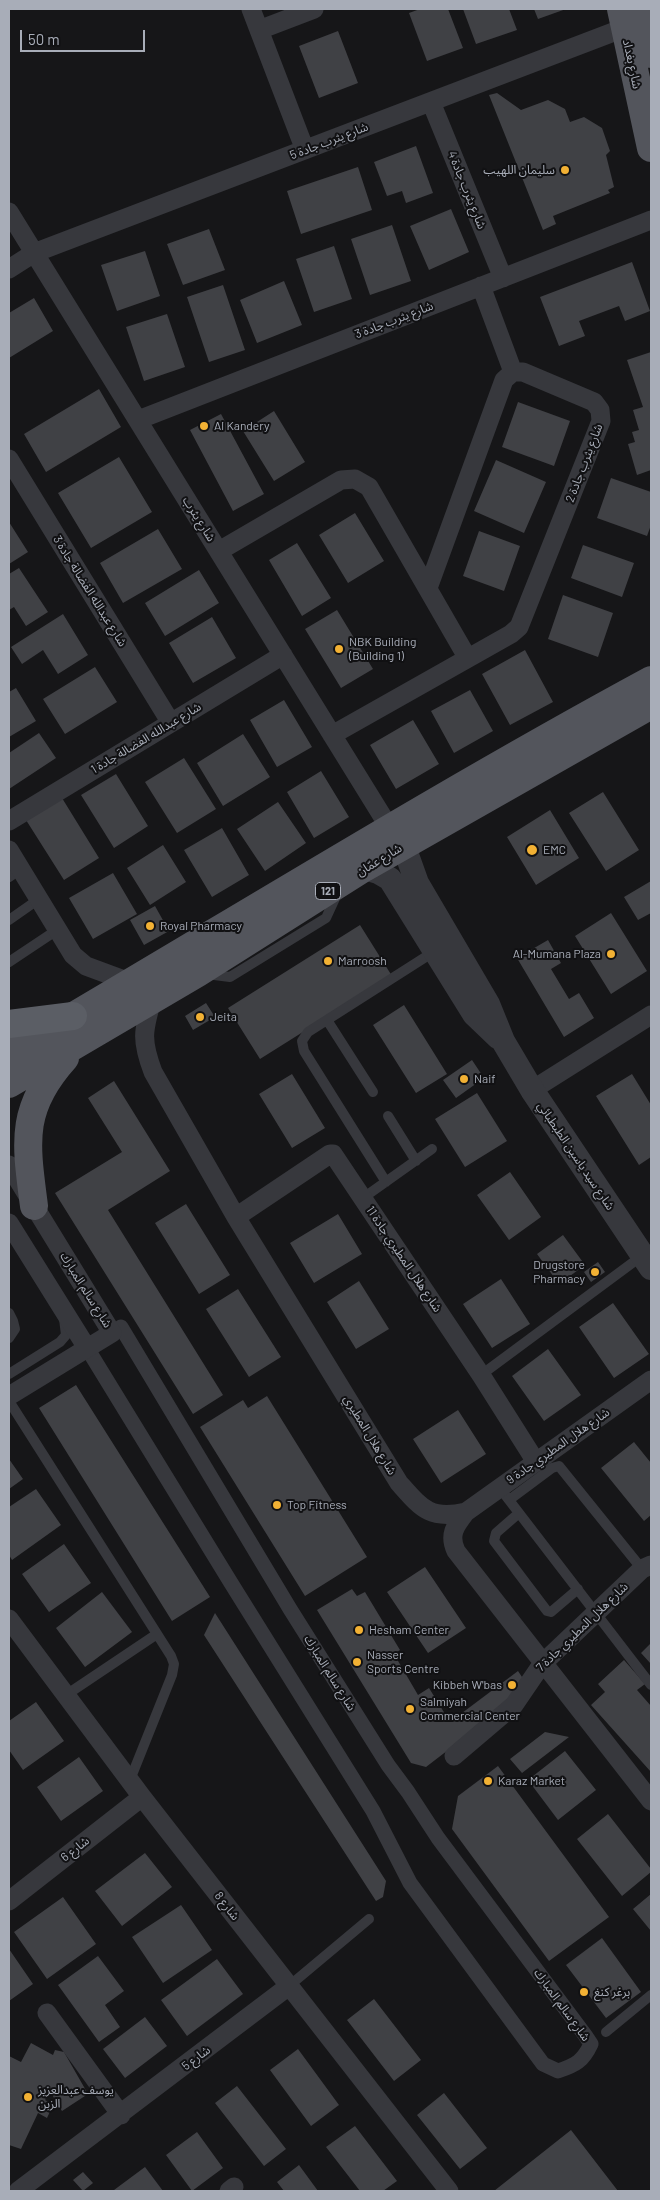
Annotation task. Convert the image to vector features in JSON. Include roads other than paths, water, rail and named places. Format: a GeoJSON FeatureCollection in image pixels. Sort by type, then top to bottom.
{"type":"FeatureCollection","features":[{"type":"Feature","properties":{"kind":"highway"},"geometry":{"type":"LineString","coordinates":[[9,1024],[74,1016]]}},
{"type":"Feature","properties":{"kind":"main road","name":"شارع بغداد"},"geometry":{"type":"LineString","coordinates":[[629,15],[651,54]]}},
{"type":"Feature","properties":{"kind":"main road","name":"شارع بغداد"},"geometry":{"type":"LineString","coordinates":[[629,15],[651,148]]}},
{"type":"Feature","properties":{"kind":"main road","name":"شارع عمّان"},"geometry":{"type":"LineString","coordinates":[[9,1084],[78,1044],[142,991],[399,835],[651,686]]}},
{"type":"Feature","properties":{"kind":"main road","name":"شارع عمّان"},"geometry":{"type":"LineString","coordinates":[[9,1054],[74,1016],[198,973],[353,875],[399,835]]}},
{"type":"Feature","properties":{"kind":"main road"},"geometry":{"type":"LineString","coordinates":[[39,1214],[27,1156],[27,1132],[30,1117],[44,1084],[78,1044]]}},
{"type":"Feature","properties":{"kind":"street"},"geometry":{"type":"LineString","coordinates":[[251,9],[305,150]]}},
{"type":"Feature","properties":{"kind":"street"},"geometry":{"type":"LineString","coordinates":[[260,30],[314,9]]}},
{"type":"Feature","properties":{"kind":"street","name":"شارع يثرب جادة 5"},"geometry":{"type":"LineString","coordinates":[[9,269],[34,253],[432,102],[629,15]]}},
{"type":"Feature","properties":{"kind":"street","name":"شارع يثرب جادة 4"},"geometry":{"type":"LineString","coordinates":[[432,102],[503,278]]}},
{"type":"Feature","properties":{"kind":"street","name":"شارع يثرب"},"geometry":{"type":"LineString","coordinates":[[9,212],[332,735],[399,835]]}},
{"type":"Feature","properties":{"kind":"street","name":"شارع يثرب جادة 3"},"geometry":{"type":"LineString","coordinates":[[138,420],[651,220]]}},
{"type":"Feature","properties":{"kind":"street"},"geometry":{"type":"LineString","coordinates":[[428,588],[504,380],[513,372],[481,286]]}},
{"type":"Feature","properties":{"kind":"street","name":"شارع يثرب جادة 2"},"geometry":{"type":"LineString","coordinates":[[332,735],[467,657],[511,634],[519,627],[525,616],[601,421],[600,410],[594,402],[523,372],[513,372]]}},
{"type":"Feature","properties":{"kind":"street","name":"شارع عبدالله الفضالة جادة 3"},"geometry":{"type":"LineString","coordinates":[[9,459],[171,723]]}},
{"type":"Feature","properties":{"kind":"street"},"geometry":{"type":"LineString","coordinates":[[219,551],[341,480],[355,479],[369,488],[467,657]]}},
{"type":"Feature","properties":{"kind":"street","name":"شارع عبدالله الفضالة جادة 1"},"geometry":{"type":"LineString","coordinates":[[9,822],[283,655]]}},
{"type":"Feature","properties":{"kind":"street","name":"شارع سيد ياسين الطبطبائي"},"geometry":{"type":"LineString","coordinates":[[399,835],[417,883],[488,1004],[503,1041],[532,1090],[647,1262]]}},
{"type":"Feature","properties":{"kind":"street"},"geometry":{"type":"LineString","coordinates":[[9,850],[15,873],[39,899],[73,955],[86,966],[142,991]]}},
{"type":"Feature","properties":{"kind":"street","name":"شارع سيد ياسين الطبطبائي"},"geometry":{"type":"LineString","coordinates":[[353,875],[378,872],[390,879],[474,1014],[503,1041]]}},
{"type":"Feature","properties":{"kind":"street","name":"شارع هلال المطيري"},"geometry":{"type":"LineString","coordinates":[[142,991],[145,1052],[153,1072],[236,1217],[399,1483],[420,1506],[432,1512],[447,1516],[466,1512]]}},
{"type":"Feature","properties":{"kind":"street"},"geometry":{"type":"LineString","coordinates":[[532,1090],[651,1015]]}},
{"type":"Feature","properties":{"kind":"street","name":"شارع هلال المطيري جادة 11"},"geometry":{"type":"LineString","coordinates":[[236,1217],[330,1154],[333,1154],[481,1375],[536,1462]]}},
{"type":"Feature","properties":{"kind":"street","name":"شارع سالم المبارك"},"geometry":{"type":"LineString","coordinates":[[9,1165],[112,1333],[121,1327],[290,1609],[388,1765],[438,1838],[591,2044],[586,2055],[575,2065],[558,2071],[543,2064],[428,1910],[401,1868],[373,1811],[9,1223]]}},
{"type":"Feature","properties":{"kind":"street"},"geometry":{"type":"LineString","coordinates":[[20,1242],[19,1228],[24,1221],[34,1218],[39,1214]]}},
{"type":"Feature","properties":{"kind":"street"},"geometry":{"type":"LineString","coordinates":[[9,1396],[112,1333]]}},
{"type":"Feature","properties":{"kind":"street","name":"شارع هلال المطيري جادة 9"},"geometry":{"type":"LineString","coordinates":[[466,1512],[504,1494],[536,1462],[651,1380]]}},
{"type":"Feature","properties":{"kind":"street"},"geometry":{"type":"LineString","coordinates":[[466,1512],[455,1527],[451,1537],[456,1551],[542,1664],[651,1801]]}},
{"type":"Feature","properties":{"kind":"street","name":"شارع هلال المطيري جادة 7"},"geometry":{"type":"LineString","coordinates":[[454,1756],[514,1706],[542,1664],[595,1612],[647,1567]]}},
{"type":"Feature","properties":{"kind":"street","name":"شارع 8"},"geometry":{"type":"LineString","coordinates":[[9,1619],[142,1797],[448,2191]]}},
{"type":"Feature","properties":{"kind":"street","name":"شارع 6"},"geometry":{"type":"LineString","coordinates":[[9,1901],[142,1797]]}},
{"type":"Feature","properties":{"kind":"street","name":"شارع 5"},"geometry":{"type":"LineString","coordinates":[[18,2191],[121,2115],[289,1986]]}},
{"type":"Feature","properties":{"kind":"street"},"geometry":{"type":"LineString","coordinates":[[47,2013],[121,2115]]}},
{"type":"Feature","properties":{"kind":"lane"},"geometry":{"type":"LineString","coordinates":[[9,920],[39,899]]}},
{"type":"Feature","properties":{"kind":"lane"},"geometry":{"type":"LineString","coordinates":[[9,962],[57,930]]}},
{"type":"Feature","properties":{"kind":"lane"},"geometry":{"type":"LineString","coordinates":[[386,1182],[304,1051],[302,1046],[304,1036],[435,950]]}},
{"type":"Feature","properties":{"kind":"lane"},"geometry":{"type":"LineString","coordinates":[[327,1020],[373,1092]]}},
{"type":"Feature","properties":{"kind":"lane"},"geometry":{"type":"LineString","coordinates":[[388,1116],[416,1161]]}},
{"type":"Feature","properties":{"kind":"lane"},"geometry":{"type":"LineString","coordinates":[[363,1198],[432,1149]]}},
{"type":"Feature","properties":{"kind":"lane"},"geometry":{"type":"LineString","coordinates":[[481,1375],[647,1262]]}},
{"type":"Feature","properties":{"kind":"lane"},"geometry":{"type":"LineString","coordinates":[[9,1374],[60,1342],[66,1335],[62,1308]]}},
{"type":"Feature","properties":{"kind":"lane"},"geometry":{"type":"LineString","coordinates":[[9,1313],[15,1329],[9,1338]]}},
{"type":"Feature","properties":{"kind":"lane"},"geometry":{"type":"LineString","coordinates":[[9,1402],[172,1656],[174,1664],[172,1675],[130,1780]]}},
{"type":"Feature","properties":{"kind":"lane"},"geometry":{"type":"LineString","coordinates":[[647,1567],[559,1466],[504,1494],[651,1685]]}},
{"type":"Feature","properties":{"kind":"lane"},"geometry":{"type":"LineString","coordinates":[[519,1513],[496,1533],[494,1541],[547,1611],[551,1612],[578,1589]]}},
{"type":"Feature","properties":{"kind":"lane"},"geometry":{"type":"LineString","coordinates":[[66,1695],[157,1634]]}},
{"type":"Feature","properties":{"kind":"lane","name":"شارع 5"},"geometry":{"type":"LineString","coordinates":[[289,1986],[369,1919]]}},
{"type":"Feature","properties":{"kind":"lane"},"geometry":{"type":"LineString","coordinates":[[606,2032],[651,1996]]}},
{"type":"Feature","properties":{"kind":"place","name":"سليمان اللهيب"},"geometry":{"type":"Point","coordinates":[565,170]}},
{"type":"Feature","properties":{"kind":"place","name":"Al Kandery"},"geometry":{"type":"Point","coordinates":[204,426]}},
{"type":"Feature","properties":{"kind":"place","name":"NBK Building (Building 1)"},"geometry":{"type":"Point","coordinates":[339,649]}},
{"type":"Feature","properties":{"kind":"place","name":"EMC"},"geometry":{"type":"Point","coordinates":[532,850]}},
{"type":"Feature","properties":{"kind":"place","name":"Royal Pharmacy"},"geometry":{"type":"Point","coordinates":[150,926]}},
{"type":"Feature","properties":{"kind":"place","name":"Al-Mumana Plaza"},"geometry":{"type":"Point","coordinates":[611,954]}},
{"type":"Feature","properties":{"kind":"place","name":"Marroosh"},"geometry":{"type":"Point","coordinates":[328,961]}},
{"type":"Feature","properties":{"kind":"place","name":"Jeita"},"geometry":{"type":"Point","coordinates":[200,1017]}},
{"type":"Feature","properties":{"kind":"place","name":"Naif"},"geometry":{"type":"Point","coordinates":[464,1079]}},
{"type":"Feature","properties":{"kind":"place","name":"Drugstore Pharmacy"},"geometry":{"type":"Point","coordinates":[595,1272]}},
{"type":"Feature","properties":{"kind":"place","name":"Top Fitness"},"geometry":{"type":"Point","coordinates":[277,1505]}},
{"type":"Feature","properties":{"kind":"place","name":"Hesham Center"},"geometry":{"type":"Point","coordinates":[359,1630]}},
{"type":"Feature","properties":{"kind":"place","name":"Nasser Sports Centre"},"geometry":{"type":"Point","coordinates":[357,1662]}},
{"type":"Feature","properties":{"kind":"place","name":"Kibbeh W'bas"},"geometry":{"type":"Point","coordinates":[512,1685]}},
{"type":"Feature","properties":{"kind":"place","name":"Salmiyah Commercial Center"},"geometry":{"type":"Point","coordinates":[410,1709]}},
{"type":"Feature","properties":{"kind":"place","name":"Karaz Market"},"geometry":{"type":"Point","coordinates":[488,1781]}},
{"type":"Feature","properties":{"kind":"place","name":"برغر كنغ"},"geometry":{"type":"Point","coordinates":[584,1992]}},
{"type":"Feature","properties":{"kind":"place","name":"يوسف عبدالعزيز الزبن"},"geometry":{"type":"Point","coordinates":[28,2097]}}]}
